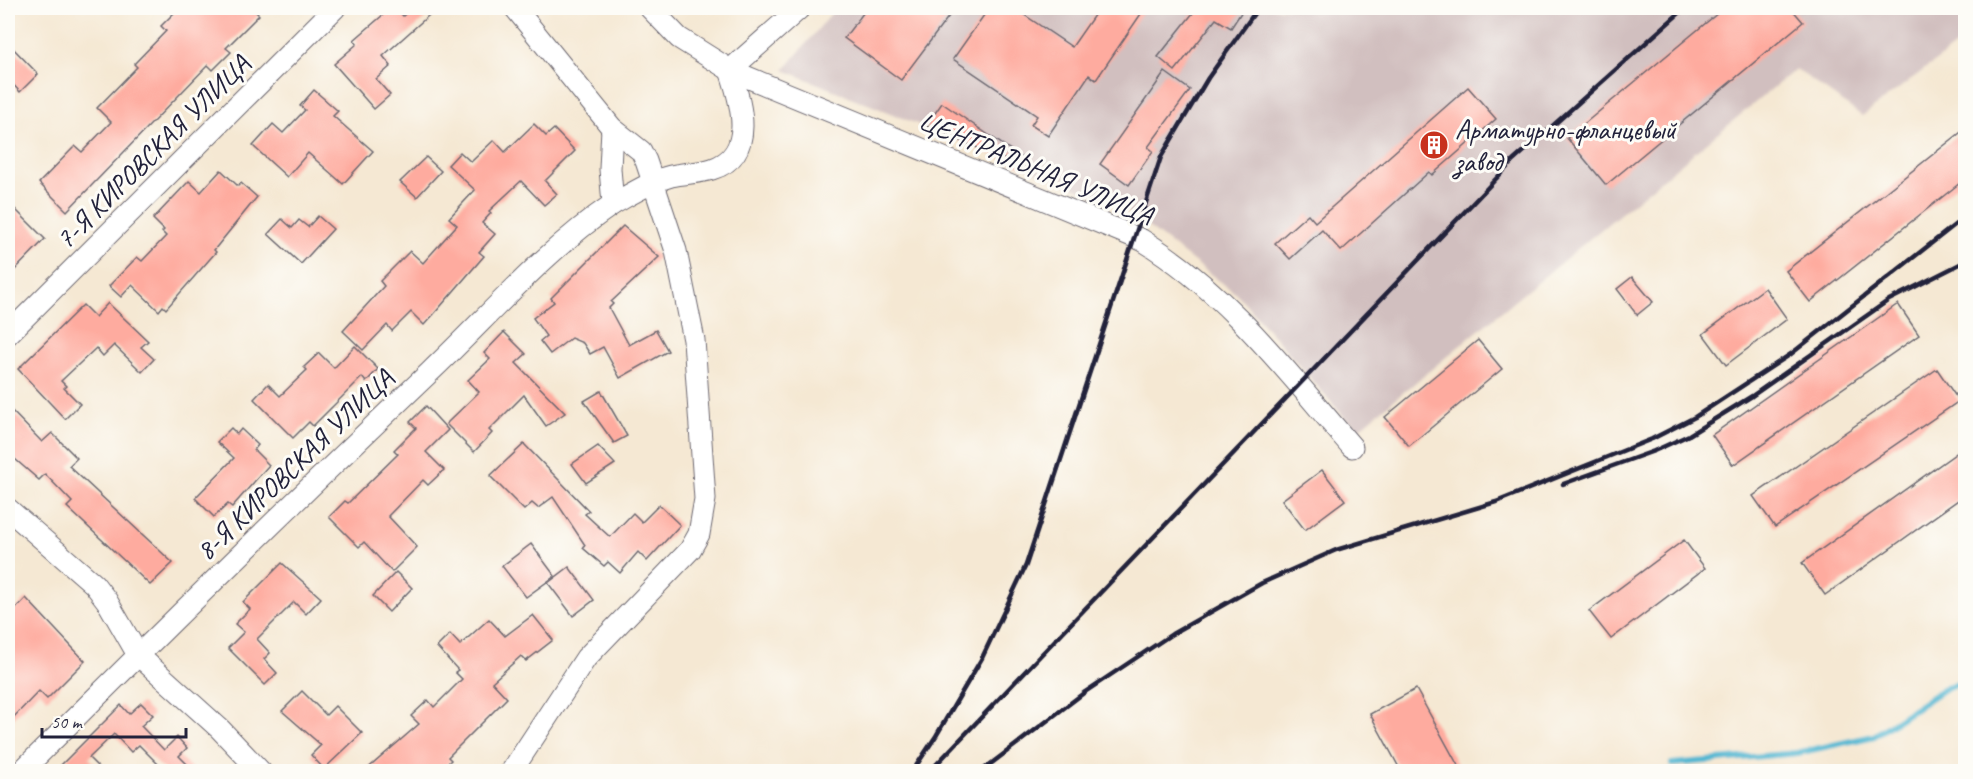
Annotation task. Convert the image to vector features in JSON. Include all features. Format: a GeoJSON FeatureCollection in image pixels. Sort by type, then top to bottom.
{"type":"FeatureCollection","features":[{"type":"Feature","properties":{"kind":"street","name":"7-Я КИРОВСКАЯ УЛИЦА"},"geometry":{"type":"LineString","coordinates":[[8,333],[335,8]]}},
{"type":"Feature","properties":{"kind":"street"},"geometry":{"type":"LineString","coordinates":[[511,771],[586,658],[690,550],[699,534],[705,499],[694,340],[676,251],[653,183],[640,151],[612,128],[515,8]]}},
{"type":"Feature","properties":{"kind":"street","name":"ЦЕНТРАЛЬНАЯ УЛИЦА"},"geometry":{"type":"LineString","coordinates":[[650,8],[679,38],[730,70],[1142,240],[1166,254],[1197,279],[1259,340],[1352,447]]}},
{"type":"Feature","properties":{"kind":"street"},"geometry":{"type":"LineString","coordinates":[[730,70],[800,8]]}},
{"type":"Feature","properties":{"kind":"street","name":"8-Я КИРОВСКАЯ УЛИЦА"},"geometry":{"type":"LineString","coordinates":[[21,771],[491,315],[555,248],[613,204],[653,183],[670,176],[713,169],[727,162],[736,150],[742,135],[743,118],[739,95],[730,70]]}},
{"type":"Feature","properties":{"kind":"street"},"geometry":{"type":"LineString","coordinates":[[612,128],[610,169],[613,204]]}},
{"type":"Feature","properties":{"kind":"street"},"geometry":{"type":"LineString","coordinates":[[10,515],[94,584],[107,600],[138,655],[220,729],[261,771]]}},
{"type":"Feature","properties":{"kind":"shaded area"},"geometry":{"type":"Polygon","coordinates":[[[836,8],[1965,8],[1965,39],[1862,116],[1796,69],[1360,428],[1345,418],[1238,295],[1122,207],[784,70],[836,8]]]}},
{"type":"Feature","properties":{"kind":"building"},"geometry":{"type":"Polygon","coordinates":[[[179,8],[252,8],[259,15],[226,48],[231,52],[213,70],[208,65],[67,211],[39,183],[75,146],[82,152],[111,122],[97,108],[137,67],[134,64],[166,31],[161,26],[179,8]]]}},
{"type":"Feature","properties":{"kind":"building"},"geometry":{"type":"Polygon","coordinates":[[[391,8],[396,8],[403,16],[412,8],[437,8],[383,56],[391,66],[376,79],[390,95],[374,109],[334,64],[357,44],[354,40],[391,8]]]}},
{"type":"Feature","properties":{"kind":"building"},"geometry":{"type":"Polygon","coordinates":[[[867,8],[955,8],[901,80],[844,38],[867,8]]]}},
{"type":"Feature","properties":{"kind":"building"},"geometry":{"type":"Polygon","coordinates":[[[989,8],[1014,8],[1072,47],[1099,8],[1145,8],[1096,80],[1089,75],[1048,136],[1031,125],[1037,116],[953,59],[989,8]]]}},
{"type":"Feature","properties":{"kind":"building"},"geometry":{"type":"Polygon","coordinates":[[[1197,8],[1244,8],[1231,28],[1216,19],[1175,71],[1158,57],[1197,8]]]}},
{"type":"Feature","properties":{"kind":"building"},"geometry":{"type":"Polygon","coordinates":[[[1724,8],[1791,8],[1803,22],[1606,185],[1567,138],[1724,8]]]}},
{"type":"Feature","properties":{"kind":"building"},"geometry":{"type":"Polygon","coordinates":[[[8,43],[38,74],[20,92],[8,79],[8,43]]]}},
{"type":"Feature","properties":{"kind":"building"},"geometry":{"type":"Polygon","coordinates":[[[1165,72],[1190,90],[1148,147],[1153,151],[1129,185],[1100,164],[1165,72]]]}},
{"type":"Feature","properties":{"kind":"building","name":"Арматурно-фланцевый завод"},"geometry":{"type":"Polygon","coordinates":[[[1468,87],[1496,119],[1432,175],[1429,172],[1341,251],[1322,230],[1290,259],[1275,243],[1308,214],[1315,222],[1468,87]]]}},
{"type":"Feature","properties":{"kind":"building"},"geometry":{"type":"Polygon","coordinates":[[[314,90],[338,111],[333,116],[373,151],[343,184],[308,153],[287,177],[253,146],[273,124],[283,133],[305,110],[300,106],[314,90]]]}},
{"type":"Feature","properties":{"kind":"building"},"geometry":{"type":"Polygon","coordinates":[[[942,103],[1025,160],[1021,166],[926,126],[942,103]]]}},
{"type":"Feature","properties":{"kind":"building"},"geometry":{"type":"Polygon","coordinates":[[[534,124],[546,136],[554,129],[575,151],[545,181],[557,194],[544,205],[521,181],[489,211],[491,213],[482,223],[495,234],[479,252],[484,256],[424,325],[411,312],[392,331],[387,325],[363,350],[343,331],[384,286],[380,281],[410,251],[423,263],[457,225],[449,218],[475,190],[448,165],[460,152],[471,162],[494,140],[505,152],[534,124]]]}},
{"type":"Feature","properties":{"kind":"building"},"geometry":{"type":"Polygon","coordinates":[[[1965,129],[1965,179],[1810,302],[1786,271],[1965,129]]]}},
{"type":"Feature","properties":{"kind":"building"},"geometry":{"type":"Polygon","coordinates":[[[426,157],[441,171],[417,197],[400,182],[426,157]]]}},
{"type":"Feature","properties":{"kind":"building"},"geometry":{"type":"Polygon","coordinates":[[[221,170],[238,186],[241,183],[257,197],[214,250],[216,252],[166,309],[163,306],[159,311],[132,285],[121,297],[109,286],[137,257],[142,261],[166,236],[162,232],[164,230],[153,219],[189,181],[201,192],[221,170]]]}},
{"type":"Feature","properties":{"kind":"building"},"geometry":{"type":"Polygon","coordinates":[[[8,202],[45,239],[8,277],[8,202]]]}},
{"type":"Feature","properties":{"kind":"building"},"geometry":{"type":"Polygon","coordinates":[[[318,216],[333,229],[301,264],[268,234],[282,219],[292,228],[299,220],[308,227],[318,216]]]}},
{"type":"Feature","properties":{"kind":"building"},"geometry":{"type":"Polygon","coordinates":[[[623,226],[659,257],[611,302],[613,304],[609,308],[629,345],[656,330],[668,351],[620,378],[603,347],[590,354],[583,343],[571,338],[550,354],[540,341],[546,336],[533,318],[554,302],[551,298],[623,226]]]}},
{"type":"Feature","properties":{"kind":"building"},"geometry":{"type":"Polygon","coordinates":[[[1632,277],[1653,302],[1637,315],[1617,289],[1632,277]]]}},
{"type":"Feature","properties":{"kind":"building"},"geometry":{"type":"Polygon","coordinates":[[[1765,288],[1787,319],[1726,365],[1703,334],[1765,288]]]}},
{"type":"Feature","properties":{"kind":"building"},"geometry":{"type":"Polygon","coordinates":[[[108,303],[148,341],[141,347],[154,359],[142,372],[114,345],[103,356],[96,348],[61,381],[66,386],[64,388],[80,404],[65,419],[18,369],[83,305],[95,317],[108,303]]]}},
{"type":"Feature","properties":{"kind":"building"},"geometry":{"type":"Polygon","coordinates":[[[1898,304],[1919,335],[1733,465],[1712,435],[1898,304]]]}},
{"type":"Feature","properties":{"kind":"building"},"geometry":{"type":"Polygon","coordinates":[[[504,332],[526,354],[516,363],[565,413],[546,426],[524,395],[489,430],[492,433],[474,452],[446,424],[479,392],[468,380],[490,359],[484,353],[504,332]]]}},
{"type":"Feature","properties":{"kind":"building"},"geometry":{"type":"Polygon","coordinates":[[[1478,340],[1502,369],[1409,446],[1385,417],[1478,340]]]}},
{"type":"Feature","properties":{"kind":"building"},"geometry":{"type":"Polygon","coordinates":[[[355,346],[378,369],[366,382],[362,377],[313,426],[309,422],[293,438],[254,399],[268,384],[280,396],[307,370],[304,367],[319,353],[334,368],[355,346]]]}},
{"type":"Feature","properties":{"kind":"building"},"geometry":{"type":"Polygon","coordinates":[[[1937,369],[1959,401],[1775,527],[1753,496],[1937,369]]]}},
{"type":"Feature","properties":{"kind":"building"},"geometry":{"type":"Polygon","coordinates":[[[601,391],[627,436],[614,443],[584,401],[601,391]]]}},
{"type":"Feature","properties":{"kind":"building"},"geometry":{"type":"Polygon","coordinates":[[[426,406],[448,430],[426,452],[444,470],[428,485],[423,480],[388,516],[417,547],[392,572],[364,542],[359,547],[329,517],[345,501],[348,503],[398,454],[394,450],[416,428],[410,422],[426,406]]]}},
{"type":"Feature","properties":{"kind":"building"},"geometry":{"type":"Polygon","coordinates":[[[8,407],[42,442],[52,433],[77,458],[69,466],[173,563],[150,585],[67,507],[72,502],[45,474],[39,480],[8,453],[8,407]]]}},
{"type":"Feature","properties":{"kind":"building"},"geometry":{"type":"Polygon","coordinates":[[[231,428],[237,434],[241,429],[258,445],[254,450],[269,465],[232,507],[228,504],[214,517],[195,498],[234,458],[217,442],[231,428]]]}},
{"type":"Feature","properties":{"kind":"building"},"geometry":{"type":"Polygon","coordinates":[[[524,444],[589,511],[585,514],[610,537],[633,513],[642,522],[659,505],[680,525],[647,561],[638,552],[620,573],[608,562],[604,566],[583,548],[585,545],[553,497],[538,508],[532,503],[524,510],[490,476],[524,444]]]}},
{"type":"Feature","properties":{"kind":"building"},"geometry":{"type":"Polygon","coordinates":[[[598,446],[615,464],[586,483],[572,464],[598,446]]]}},
{"type":"Feature","properties":{"kind":"building"},"geometry":{"type":"Polygon","coordinates":[[[1965,447],[1965,495],[1825,595],[1802,563],[1965,447]]]}},
{"type":"Feature","properties":{"kind":"building"},"geometry":{"type":"Polygon","coordinates":[[[1322,470],[1345,500],[1305,530],[1282,500],[1322,470]]]}},
{"type":"Feature","properties":{"kind":"building"},"geometry":{"type":"Polygon","coordinates":[[[1684,540],[1705,568],[1611,639],[1589,611],[1684,540]]]}},
{"type":"Feature","properties":{"kind":"building"},"geometry":{"type":"Polygon","coordinates":[[[531,544],[555,576],[526,597],[502,566],[531,544]]]}},
{"type":"Feature","properties":{"kind":"building"},"geometry":{"type":"Polygon","coordinates":[[[282,563],[321,598],[306,614],[294,602],[257,639],[270,653],[264,659],[277,673],[265,685],[228,648],[244,632],[235,624],[250,609],[243,602],[282,563]]]}},
{"type":"Feature","properties":{"kind":"building"},"geometry":{"type":"Polygon","coordinates":[[[569,567],[594,600],[573,616],[548,583],[569,567]]]}},
{"type":"Feature","properties":{"kind":"building"},"geometry":{"type":"Polygon","coordinates":[[[396,572],[412,588],[389,612],[373,596],[396,572]]]}},
{"type":"Feature","properties":{"kind":"building"},"geometry":{"type":"Polygon","coordinates":[[[26,598],[85,661],[47,699],[39,691],[8,723],[8,617],[26,598]]]}},
{"type":"Feature","properties":{"kind":"building"},"geometry":{"type":"Polygon","coordinates":[[[533,615],[553,640],[526,661],[521,656],[492,682],[507,698],[448,757],[451,760],[440,771],[365,771],[419,724],[411,716],[428,700],[434,707],[462,679],[455,672],[458,670],[437,647],[450,634],[460,645],[489,619],[505,636],[533,615]]]}},
{"type":"Feature","properties":{"kind":"building"},"geometry":{"type":"Polygon","coordinates":[[[1416,689],[1461,771],[1401,771],[1370,714],[1416,689]]]}},
{"type":"Feature","properties":{"kind":"building"},"geometry":{"type":"Polygon","coordinates":[[[302,691],[326,715],[335,706],[362,733],[324,769],[311,755],[321,745],[282,711],[302,691]]]}},
{"type":"Feature","properties":{"kind":"building"},"geometry":{"type":"Polygon","coordinates":[[[141,703],[153,715],[141,726],[164,750],[177,737],[187,748],[179,756],[194,771],[165,771],[139,745],[131,752],[114,734],[89,758],[102,771],[55,771],[121,705],[129,714],[141,703]]]}},
{"type":"Feature","properties":{"kind":"waterway"},"geometry":{"type":"LineString","coordinates":[[1672,764],[1797,753],[1874,736],[1945,688],[1966,680]]}},
{"type":"Feature","properties":{"kind":"railway"},"geometry":{"type":"LineString","coordinates":[[912,772],[982,658],[1026,565],[1161,157],[1208,78],[1258,8]]}},
{"type":"Feature","properties":{"kind":"railway"},"geometry":{"type":"LineString","coordinates":[[929,772],[1513,161],[1685,8]]}},
{"type":"Feature","properties":{"kind":"railway"},"geometry":{"type":"LineString","coordinates":[[980,772],[1085,692],[1172,634],[1262,583],[1336,550],[1496,502],[1652,439],[1695,417],[1791,354],[1966,216]]}},
{"type":"Feature","properties":{"kind":"railway"},"geometry":{"type":"LineString","coordinates":[[1563,484],[1654,451],[1689,435],[1752,396],[1889,300],[1966,261]]}},
{"type":"Feature","properties":{"kind":"place","name":"Арматурно-фланцевый завод"},"geometry":{"type":"Point","coordinates":[1434,145]}}]}
